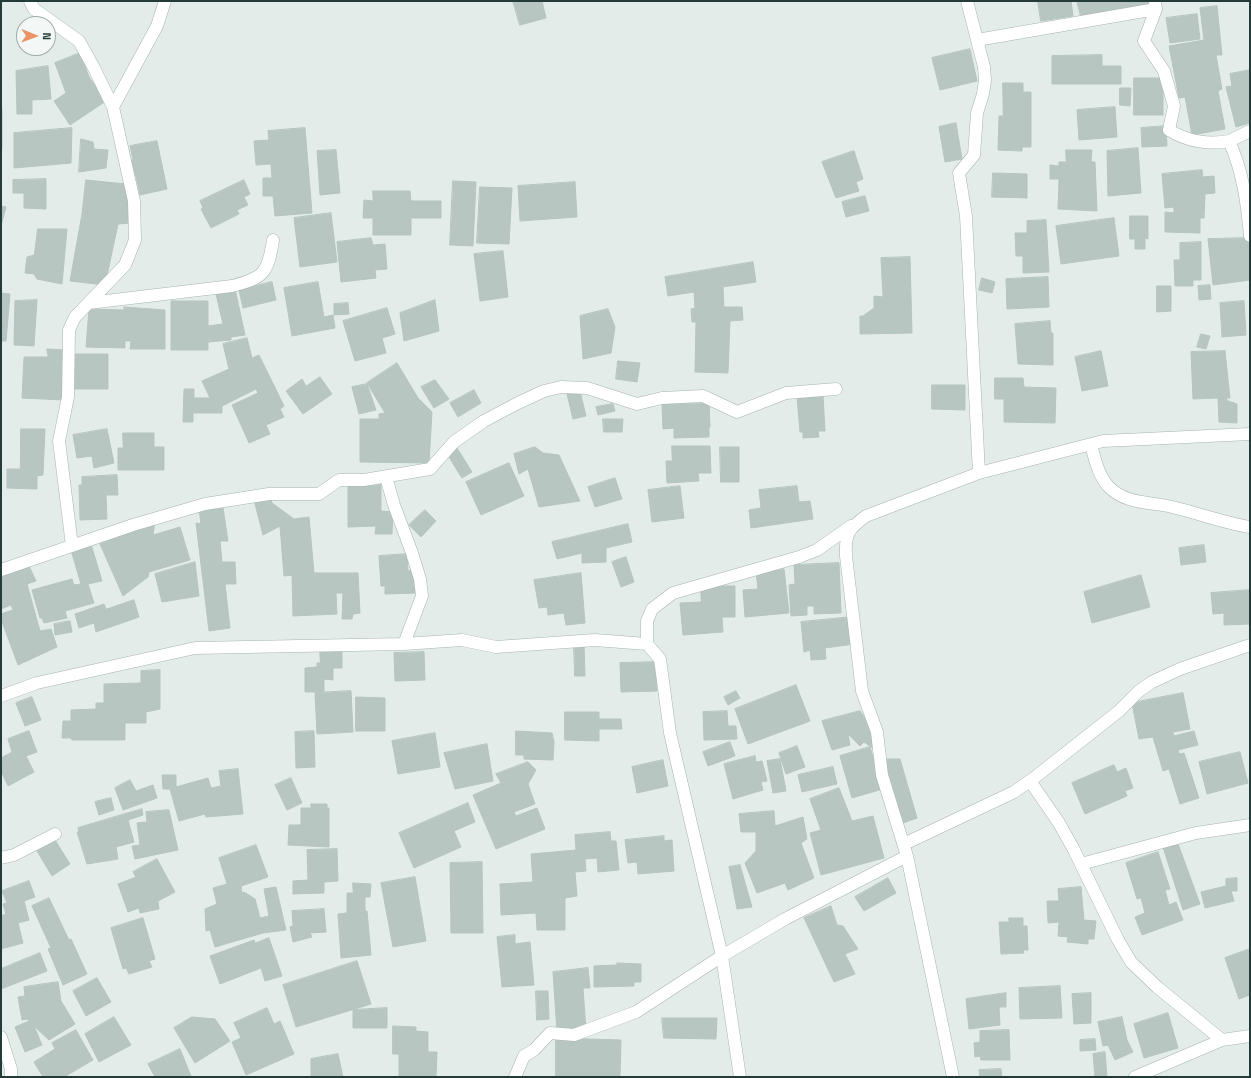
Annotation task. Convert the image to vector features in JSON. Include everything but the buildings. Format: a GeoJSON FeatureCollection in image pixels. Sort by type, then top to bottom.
{"type":"FeatureCollection","features":[{"type":"Feature","properties":{"kind":"street"},"geometry":{"type":"LineString","coordinates":[[30,1],[34,9],[79,41],[113,107],[134,201],[135,240],[126,265],[75,317],[69,330],[68,397],[59,441],[72,546]]}},
{"type":"Feature","properties":{"kind":"street"},"geometry":{"type":"LineString","coordinates":[[113,107],[157,26],[166,1]]}},
{"type":"Feature","properties":{"kind":"street"},"geometry":{"type":"LineString","coordinates":[[967,1],[984,67],[983,94],[976,113],[974,155],[958,173],[966,216],[979,473]]}},
{"type":"Feature","properties":{"kind":"street"},"geometry":{"type":"LineString","coordinates":[[977,40],[1155,5],[1144,41],[1164,71],[1174,106],[1169,130],[1180,137],[1218,143],[1229,142],[1250,131]]}},
{"type":"Feature","properties":{"kind":"street"},"geometry":{"type":"LineString","coordinates":[[1229,142],[1237,160],[1247,206],[1250,236]]}},
{"type":"Feature","properties":{"kind":"street"},"geometry":{"type":"LineString","coordinates":[[89,303],[232,286],[251,281],[264,273],[270,260],[273,240]]}},
{"type":"Feature","properties":{"kind":"street"},"geometry":{"type":"LineString","coordinates":[[1,570],[175,512],[205,504],[269,494],[318,494],[339,480],[364,480],[430,469],[454,442],[484,421],[544,391],[561,387],[587,388],[637,404],[662,398],[703,396],[737,412],[786,393],[836,389]]}},
{"type":"Feature","properties":{"kind":"street"},"geometry":{"type":"LineString","coordinates":[[740,1077],[722,956],[670,733],[660,659],[647,644],[647,621],[652,609],[673,593],[799,557],[817,550],[866,516],[979,473],[1103,441],[1250,434]]}},
{"type":"Feature","properties":{"kind":"street"},"geometry":{"type":"LineString","coordinates":[[1091,445],[1100,475],[1108,487],[1116,494],[1139,501],[1170,506],[1250,527]]}},
{"type":"Feature","properties":{"kind":"street"},"geometry":{"type":"LineString","coordinates":[[386,477],[394,505],[420,579],[422,596],[404,644]]}},
{"type":"Feature","properties":{"kind":"street"},"geometry":{"type":"LineString","coordinates":[[852,526],[845,540],[862,691],[877,732],[882,775],[906,850],[953,1077]]}},
{"type":"Feature","properties":{"kind":"street"},"geometry":{"type":"LineString","coordinates":[[1,696],[37,683],[195,648],[404,644],[462,640],[496,646],[595,640],[647,644]]}},
{"type":"Feature","properties":{"kind":"street"},"geometry":{"type":"LineString","coordinates":[[515,1077],[524,1056],[534,1050],[550,1033],[574,1035],[636,1012],[722,956],[785,919],[906,850],[1014,792],[1119,711],[1139,691],[1152,682],[1180,669],[1250,646]]}},
{"type":"Feature","properties":{"kind":"street"},"geometry":{"type":"LineString","coordinates":[[1030,781],[1059,823],[1118,940],[1131,962],[1157,987],[1222,1040]]}},
{"type":"Feature","properties":{"kind":"street"},"geometry":{"type":"LineString","coordinates":[[1081,864],[1196,833],[1250,825]]}},
{"type":"Feature","properties":{"kind":"street"},"geometry":{"type":"LineString","coordinates":[[1,858],[14,855],[55,834]]}},
{"type":"Feature","properties":{"kind":"street"},"geometry":{"type":"LineString","coordinates":[[1135,1077],[1222,1040],[1250,1036]]}},
{"type":"Feature","properties":{"kind":"street"},"geometry":{"type":"LineString","coordinates":[[1,1037],[11,1069],[11,1077]]}}]}
